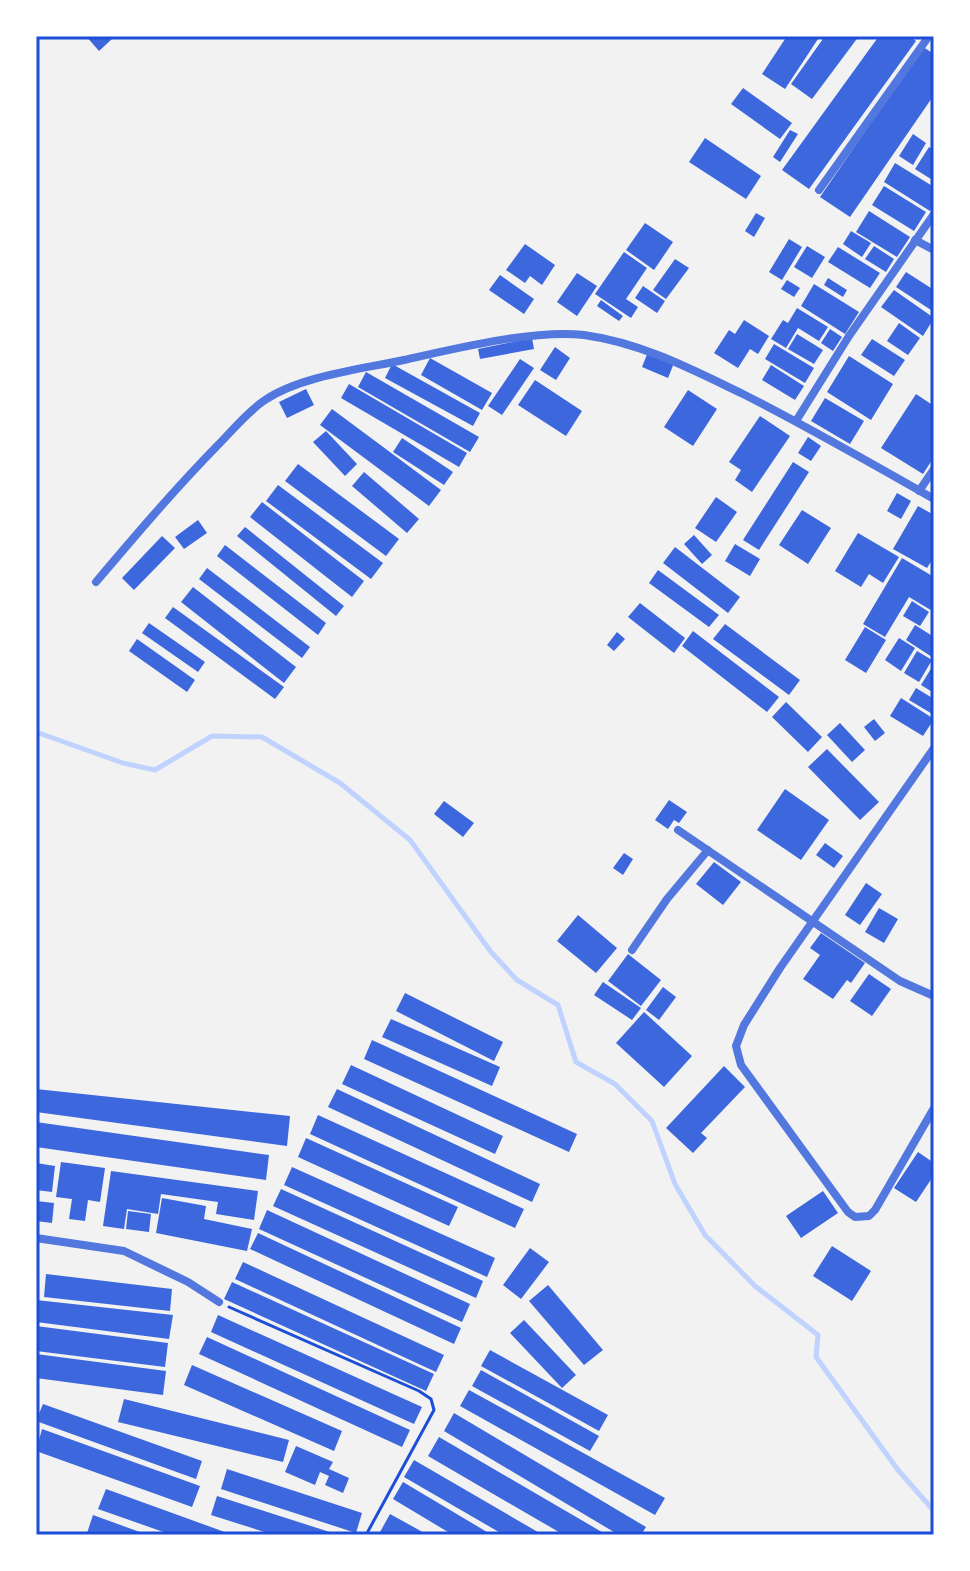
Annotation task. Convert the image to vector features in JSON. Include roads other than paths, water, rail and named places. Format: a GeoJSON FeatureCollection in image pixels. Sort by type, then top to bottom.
{"type":"FeatureCollection","features":[{"type":"Feature","properties":{"kind":"street"},"geometry":{"type":"LineString","coordinates":[[819,190],[929,36]]}},
{"type":"Feature","properties":{"kind":"street"},"geometry":{"type":"LineString","coordinates":[[796,421],[849,336],[934,214]]}},
{"type":"Feature","properties":{"kind":"street"},"geometry":{"type":"LineString","coordinates":[[915,240],[934,250]]}},
{"type":"Feature","properties":{"kind":"street"},"geometry":{"type":"LineString","coordinates":[[96,582],[180,484],[264,401],[295,386],[378,366],[451,350],[551,335],[582,335],[646,350],[675,361],[796,421],[934,499]]}},
{"type":"Feature","properties":{"kind":"street"},"geometry":{"type":"LineString","coordinates":[[919,491],[934,469]]}},
{"type":"Feature","properties":{"kind":"street"},"geometry":{"type":"LineString","coordinates":[[934,748],[780,968],[737,1036],[737,1056],[741,1065],[848,1212],[855,1217],[869,1216],[875,1210],[934,1108]]}},
{"type":"Feature","properties":{"kind":"street"},"geometry":{"type":"LineString","coordinates":[[678,830],[900,981],[934,996]]}},
{"type":"Feature","properties":{"kind":"street"},"geometry":{"type":"LineString","coordinates":[[632,950],[667,899],[708,850]]}},
{"type":"Feature","properties":{"kind":"street"},"geometry":{"type":"LineString","coordinates":[[36,1238],[124,1251],[188,1282],[219,1302]]}},
{"type":"Feature","properties":{"kind":"waterway"},"geometry":{"type":"LineString","coordinates":[[36,732],[123,763],[155,770],[212,736],[262,737],[340,783],[410,840],[491,952],[517,980],[558,1005],[576,1062],[615,1084],[652,1121],[675,1184],[705,1235],[755,1286],[818,1335],[816,1357],[898,1470],[934,1511]]}}]}
